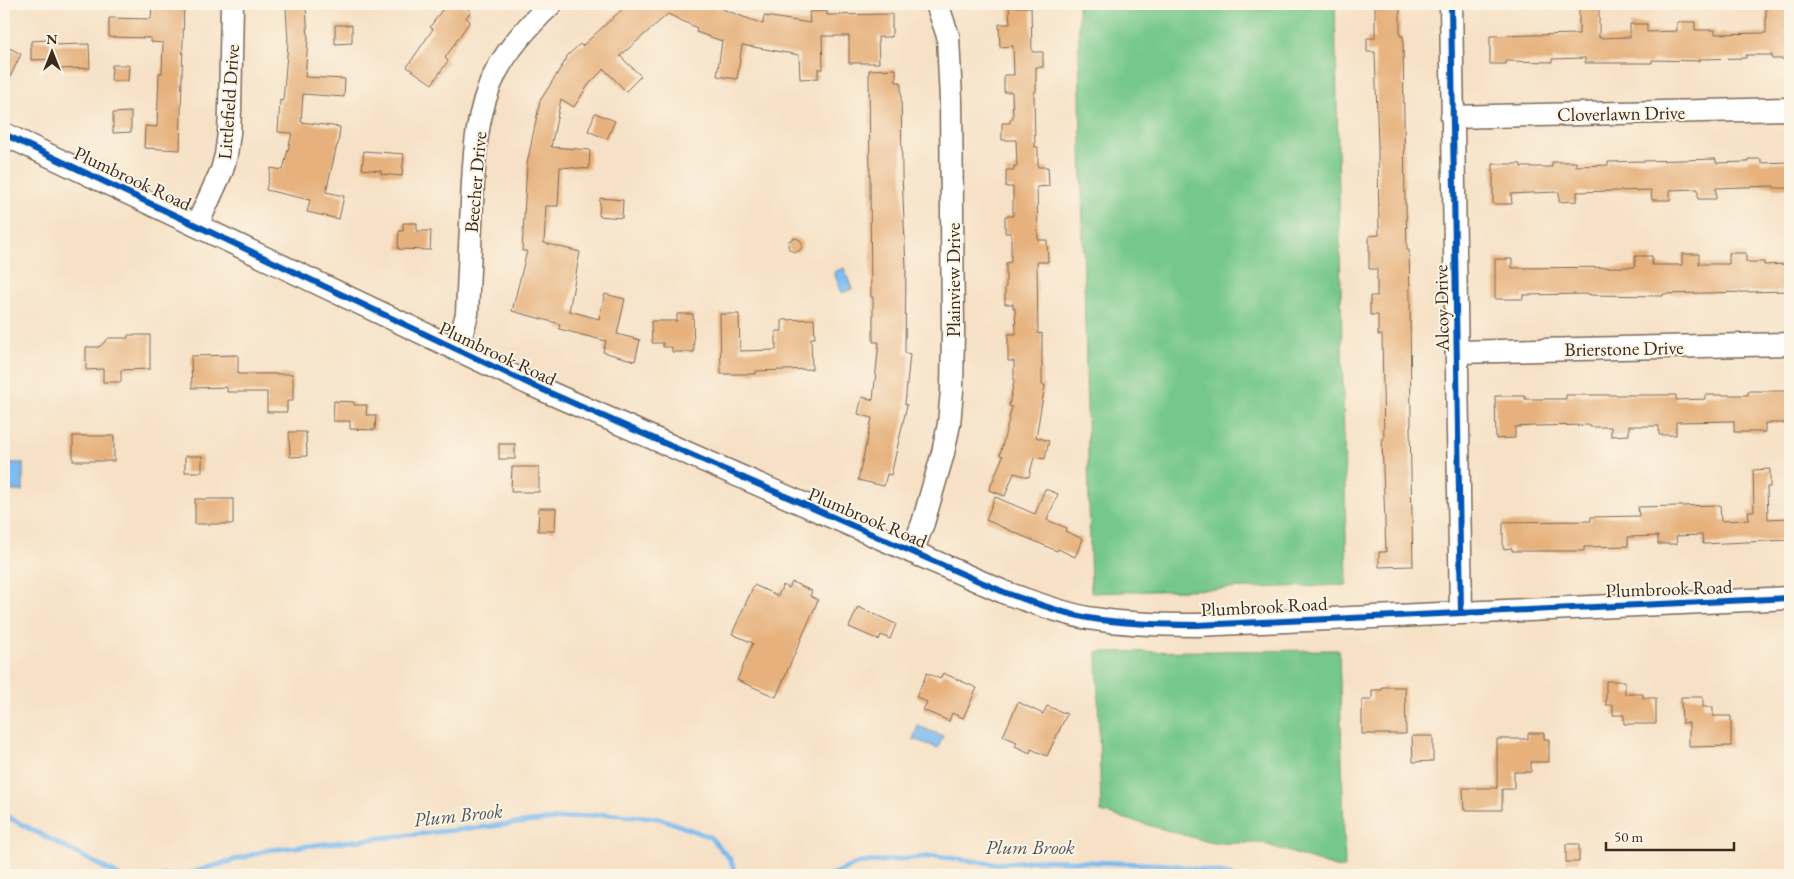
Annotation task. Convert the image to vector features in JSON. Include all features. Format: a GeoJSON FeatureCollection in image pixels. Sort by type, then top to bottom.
{"type":"FeatureCollection","features":[{"type":"Feature","properties":{"kind":"street","name":"Littlefield Drive"},"geometry":{"type":"LineString","coordinates":[[196,225],[222,170],[227,148],[232,52],[232,4]]}},
{"type":"Feature","properties":{"kind":"street","name":"Beecher Drive"},"geometry":{"type":"LineString","coordinates":[[455,349],[462,336],[467,314],[474,153],[487,96],[496,72],[508,54],[551,4]]}},
{"type":"Feature","properties":{"kind":"street","name":"Plainview Drive"},"geometry":{"type":"LineString","coordinates":[[912,552],[923,523],[943,453],[949,424],[952,390],[954,330],[951,101],[948,36],[937,4]]}},
{"type":"Feature","properties":{"kind":"street","name":"Alcoy Drive"},"geometry":{"type":"LineString","coordinates":[[1451,4],[1461,612]]}},
{"type":"Feature","properties":{"kind":"street","name":"Cloverlawn Drive"},"geometry":{"type":"LineString","coordinates":[[1452,117],[1790,109]]}},
{"type":"Feature","properties":{"kind":"street","name":"Plumbrook Road"},"geometry":{"type":"LineString","coordinates":[[4,134],[598,415],[1006,593],[1049,608],[1087,618],[1119,622],[1197,625],[1790,598]]}},
{"type":"Feature","properties":{"kind":"street","name":"Brierstone Drive"},"geometry":{"type":"LineString","coordinates":[[1457,352],[1790,344]]}},
{"type":"Feature","properties":{"kind":"green space"},"geometry":{"type":"Polygon","coordinates":[[[1078,4],[1335,4],[1347,585],[1091,593],[1078,4]]]}},
{"type":"Feature","properties":{"kind":"green space"},"geometry":{"type":"Polygon","coordinates":[[[1339,650],[1345,868],[1335,867],[1262,843],[1213,843],[1101,812],[1097,652],[1339,650]]]}},
{"type":"Feature","properties":{"kind":"water"},"geometry":{"type":"Polygon","coordinates":[[[844,268],[852,289],[841,293],[834,272],[844,268]]]}},
{"type":"Feature","properties":{"kind":"water"},"geometry":{"type":"Polygon","coordinates":[[[7,463],[23,463],[23,491],[11,491],[8,489],[7,463]]]}},
{"type":"Feature","properties":{"kind":"water"},"geometry":{"type":"Polygon","coordinates":[[[918,726],[943,736],[938,748],[913,739],[918,726]]]}},
{"type":"Feature","properties":{"kind":"building"},"geometry":{"type":"Polygon","coordinates":[[[152,4],[184,4],[180,150],[144,148],[145,126],[157,127],[159,73],[162,73],[163,43],[151,42],[151,38],[109,37],[109,18],[151,19],[152,4]]]}},
{"type":"Feature","properties":{"kind":"building"},"geometry":{"type":"Polygon","coordinates":[[[446,4],[460,4],[471,11],[466,18],[470,21],[445,58],[448,61],[432,84],[407,67],[433,29],[430,27],[446,4]]]}},
{"type":"Feature","properties":{"kind":"building"},"geometry":{"type":"Polygon","coordinates":[[[628,4],[708,4],[763,24],[764,16],[810,23],[809,12],[827,11],[827,15],[892,14],[892,37],[878,37],[879,63],[849,63],[849,36],[822,36],[823,69],[818,69],[818,78],[800,79],[799,55],[742,45],[737,79],[717,76],[722,41],[696,32],[697,28],[668,14],[620,56],[641,76],[626,91],[604,69],[589,84],[574,107],[561,99],[551,147],[590,150],[589,169],[560,167],[558,206],[546,206],[544,243],[580,252],[569,311],[599,319],[605,294],[625,299],[617,334],[640,340],[635,361],[603,352],[606,341],[559,329],[560,324],[512,311],[527,251],[522,251],[527,164],[540,101],[566,57],[580,44],[582,46],[628,4]]]}},
{"type":"Feature","properties":{"kind":"building"},"geometry":{"type":"Polygon","coordinates":[[[1375,4],[1400,4],[1400,36],[1403,36],[1405,204],[1410,296],[1413,566],[1379,567],[1379,552],[1386,552],[1382,439],[1384,439],[1382,335],[1378,335],[1378,315],[1370,315],[1370,296],[1377,296],[1377,269],[1369,269],[1369,236],[1379,235],[1378,147],[1375,52],[1367,52],[1367,38],[1375,38],[1375,4]]]}},
{"type":"Feature","properties":{"kind":"building"},"geometry":{"type":"Polygon","coordinates":[[[1579,4],[1599,4],[1599,38],[1630,37],[1630,24],[1647,24],[1647,32],[1677,31],[1677,22],[1695,22],[1695,30],[1715,30],[1715,34],[1766,33],[1766,4],[1785,4],[1785,34],[1790,34],[1790,59],[1772,59],[1772,55],[1746,55],[1746,58],[1700,59],[1700,61],[1652,60],[1652,63],[1585,63],[1585,58],[1552,59],[1552,62],[1506,61],[1506,64],[1490,64],[1490,36],[1579,34],[1579,4]]]}},
{"type":"Feature","properties":{"kind":"building"},"geometry":{"type":"Polygon","coordinates":[[[306,6],[308,40],[305,77],[345,79],[344,97],[303,94],[301,122],[340,127],[338,145],[326,192],[344,196],[339,219],[307,212],[310,200],[266,190],[271,168],[283,170],[292,133],[278,132],[280,100],[283,101],[288,43],[286,7],[306,6]]]}},
{"type":"Feature","properties":{"kind":"building"},"geometry":{"type":"Polygon","coordinates":[[[1009,7],[1031,7],[1032,52],[1043,52],[1043,67],[1036,67],[1036,92],[1034,92],[1035,147],[1038,147],[1038,167],[1048,167],[1049,186],[1037,187],[1038,240],[1047,240],[1048,262],[1037,262],[1038,334],[1042,333],[1042,385],[1045,385],[1036,437],[1049,441],[1045,459],[1034,457],[1029,477],[1014,473],[1005,496],[989,490],[1003,456],[1000,455],[1012,407],[1009,406],[1014,381],[1014,361],[1008,361],[1008,334],[1016,334],[1015,308],[1013,308],[1013,304],[1005,304],[1006,263],[1011,262],[1011,233],[1005,233],[1005,216],[1013,216],[1013,187],[1006,187],[1006,170],[1014,170],[1014,166],[1017,166],[1016,140],[1002,140],[1002,123],[1010,123],[1010,119],[1013,119],[1012,92],[1004,92],[1004,75],[1014,75],[1013,46],[1000,47],[999,24],[1010,24],[1009,7]]]}},
{"type":"Feature","properties":{"kind":"building"},"geometry":{"type":"Polygon","coordinates":[[[335,25],[352,25],[352,43],[335,44],[335,25]]]}},
{"type":"Feature","properties":{"kind":"building"},"geometry":{"type":"Polygon","coordinates":[[[49,40],[49,45],[89,44],[90,68],[57,69],[57,59],[31,60],[31,41],[49,40]]]}},
{"type":"Feature","properties":{"kind":"building"},"geometry":{"type":"Polygon","coordinates":[[[4,45],[21,54],[4,90],[4,45]]]}},
{"type":"Feature","properties":{"kind":"building"},"geometry":{"type":"Polygon","coordinates":[[[112,65],[129,65],[128,81],[111,81],[112,65]]]}},
{"type":"Feature","properties":{"kind":"building"},"geometry":{"type":"Polygon","coordinates":[[[896,69],[896,82],[901,82],[906,268],[905,353],[910,354],[905,404],[907,405],[891,475],[887,474],[884,486],[858,480],[872,418],[858,414],[862,397],[873,400],[879,342],[873,342],[873,297],[871,297],[869,70],[896,69]]]}},
{"type":"Feature","properties":{"kind":"building"},"geometry":{"type":"Polygon","coordinates":[[[131,112],[131,132],[113,133],[113,113],[131,112]]]}},
{"type":"Feature","properties":{"kind":"building"},"geometry":{"type":"Polygon","coordinates":[[[595,113],[615,121],[607,139],[588,131],[595,113]]]}},
{"type":"Feature","properties":{"kind":"building"},"geometry":{"type":"Polygon","coordinates":[[[364,151],[404,154],[402,176],[381,174],[381,171],[362,169],[364,151]]]}},
{"type":"Feature","properties":{"kind":"building"},"geometry":{"type":"Polygon","coordinates":[[[1716,159],[1716,163],[1748,162],[1748,159],[1761,159],[1761,163],[1790,162],[1790,188],[1774,188],[1774,186],[1716,188],[1716,199],[1698,199],[1698,189],[1670,190],[1670,200],[1652,200],[1651,190],[1577,192],[1577,201],[1559,202],[1559,192],[1511,194],[1512,204],[1493,204],[1493,164],[1521,164],[1521,167],[1552,167],[1552,162],[1576,162],[1576,166],[1608,165],[1608,162],[1716,159]]]}},
{"type":"Feature","properties":{"kind":"building"},"geometry":{"type":"Polygon","coordinates":[[[600,198],[623,200],[622,218],[599,216],[600,198]]]}},
{"type":"Feature","properties":{"kind":"building"},"geometry":{"type":"Polygon","coordinates":[[[403,223],[417,223],[417,231],[431,231],[430,250],[398,249],[399,231],[403,231],[403,223]]]}},
{"type":"Feature","properties":{"kind":"building"},"geometry":{"type":"Polygon","coordinates":[[[795,238],[800,240],[802,245],[800,250],[795,252],[790,250],[788,245],[790,240],[795,238]]]}},
{"type":"Feature","properties":{"kind":"building"},"geometry":{"type":"Polygon","coordinates":[[[1729,253],[1746,253],[1746,262],[1764,262],[1764,265],[1790,264],[1790,291],[1663,294],[1663,296],[1523,295],[1523,299],[1495,299],[1495,259],[1512,259],[1512,268],[1635,267],[1635,256],[1652,256],[1652,265],[1682,265],[1682,254],[1699,254],[1699,264],[1729,264],[1729,253]]]}},
{"type":"Feature","properties":{"kind":"building"},"geometry":{"type":"Polygon","coordinates":[[[677,314],[693,314],[694,352],[672,352],[672,347],[663,347],[663,343],[652,343],[651,321],[677,321],[677,314]]]}},
{"type":"Feature","properties":{"kind":"building"},"geometry":{"type":"Polygon","coordinates":[[[720,314],[739,314],[740,351],[776,350],[776,331],[782,331],[782,320],[814,319],[815,338],[811,338],[812,369],[756,371],[756,374],[721,374],[720,314]]]}},
{"type":"Feature","properties":{"kind":"building"},"geometry":{"type":"Polygon","coordinates":[[[128,335],[150,335],[150,369],[121,370],[121,382],[103,382],[103,369],[86,370],[86,347],[99,347],[109,338],[128,338],[128,335]]]}},
{"type":"Feature","properties":{"kind":"building"},"geometry":{"type":"Polygon","coordinates":[[[238,355],[238,374],[293,374],[293,401],[287,401],[287,412],[267,412],[267,392],[227,392],[227,387],[192,388],[191,356],[238,355]]]}},
{"type":"Feature","properties":{"kind":"building"},"geometry":{"type":"Polygon","coordinates":[[[1748,391],[1790,391],[1790,423],[1765,423],[1765,432],[1734,432],[1734,421],[1676,422],[1676,435],[1659,435],[1659,426],[1629,426],[1629,435],[1611,436],[1611,427],[1590,427],[1590,425],[1515,427],[1515,438],[1496,439],[1495,396],[1525,396],[1525,399],[1566,399],[1566,395],[1676,395],[1676,400],[1705,399],[1705,395],[1748,395],[1748,391]]]}},
{"type":"Feature","properties":{"kind":"building"},"geometry":{"type":"Polygon","coordinates":[[[334,401],[354,402],[354,405],[367,405],[366,415],[376,415],[375,430],[350,429],[350,421],[333,421],[334,401]]]}},
{"type":"Feature","properties":{"kind":"building"},"geometry":{"type":"Polygon","coordinates":[[[289,432],[306,432],[307,456],[290,457],[289,432]]]}},
{"type":"Feature","properties":{"kind":"building"},"geometry":{"type":"Polygon","coordinates":[[[73,436],[114,436],[114,461],[73,461],[73,436]]]}},
{"type":"Feature","properties":{"kind":"building"},"geometry":{"type":"Polygon","coordinates":[[[499,444],[515,444],[515,459],[499,459],[499,444]]]}},
{"type":"Feature","properties":{"kind":"building"},"geometry":{"type":"Polygon","coordinates":[[[185,456],[202,456],[202,472],[185,472],[185,456]]]}},
{"type":"Feature","properties":{"kind":"building"},"geometry":{"type":"Polygon","coordinates":[[[512,467],[539,467],[539,492],[511,492],[512,467]]]}},
{"type":"Feature","properties":{"kind":"building"},"geometry":{"type":"Polygon","coordinates":[[[1770,469],[1770,487],[1767,487],[1768,519],[1790,518],[1790,540],[1703,544],[1702,535],[1676,536],[1677,544],[1658,544],[1658,536],[1628,537],[1628,546],[1584,547],[1584,551],[1512,551],[1512,548],[1503,549],[1503,522],[1591,521],[1591,517],[1639,516],[1638,507],[1720,505],[1721,521],[1749,520],[1748,511],[1754,511],[1753,470],[1770,469]]]}},
{"type":"Feature","properties":{"kind":"building"},"geometry":{"type":"Polygon","coordinates":[[[1045,489],[1058,494],[1047,520],[1067,528],[1065,531],[1083,539],[1075,557],[986,520],[995,497],[1035,514],[1045,489]]]}},
{"type":"Feature","properties":{"kind":"building"},"geometry":{"type":"Polygon","coordinates":[[[195,499],[233,499],[233,524],[195,524],[195,499]]]}},
{"type":"Feature","properties":{"kind":"building"},"geometry":{"type":"Polygon","coordinates":[[[539,508],[556,508],[555,531],[538,531],[539,508]]]}},
{"type":"Feature","properties":{"kind":"building"},"geometry":{"type":"Polygon","coordinates":[[[792,582],[812,591],[810,596],[818,600],[776,697],[737,680],[753,643],[732,634],[754,585],[778,596],[783,585],[789,588],[792,582]]]}},
{"type":"Feature","properties":{"kind":"building"},"geometry":{"type":"Polygon","coordinates":[[[858,607],[896,624],[890,639],[881,635],[879,640],[849,627],[858,607]]]}},
{"type":"Feature","properties":{"kind":"building"},"geometry":{"type":"Polygon","coordinates":[[[927,673],[940,679],[943,673],[977,688],[963,718],[952,713],[949,721],[923,710],[927,702],[916,697],[927,673]]]}},
{"type":"Feature","properties":{"kind":"building"},"geometry":{"type":"Polygon","coordinates":[[[1606,681],[1625,681],[1625,694],[1643,694],[1643,698],[1656,698],[1656,724],[1624,724],[1624,715],[1613,715],[1613,705],[1606,705],[1606,681]]]}},
{"type":"Feature","properties":{"kind":"building"},"geometry":{"type":"Polygon","coordinates":[[[1382,687],[1405,687],[1406,734],[1362,734],[1362,700],[1372,700],[1372,690],[1382,690],[1382,687]]]}},
{"type":"Feature","properties":{"kind":"building"},"geometry":{"type":"Polygon","coordinates":[[[1681,697],[1703,697],[1703,707],[1713,707],[1713,716],[1731,716],[1731,746],[1689,747],[1689,723],[1682,723],[1681,697]]]}},
{"type":"Feature","properties":{"kind":"building"},"geometry":{"type":"Polygon","coordinates":[[[1018,702],[1043,714],[1047,706],[1067,714],[1047,756],[1031,749],[1030,753],[1015,746],[1017,742],[1003,736],[1018,702]]]}},
{"type":"Feature","properties":{"kind":"building"},"geometry":{"type":"Polygon","coordinates":[[[1528,733],[1544,733],[1544,739],[1549,739],[1549,762],[1531,762],[1531,772],[1514,772],[1514,789],[1502,789],[1502,810],[1464,810],[1463,788],[1497,788],[1497,739],[1528,739],[1528,733]]]}},
{"type":"Feature","properties":{"kind":"building"},"geometry":{"type":"Polygon","coordinates":[[[1412,736],[1433,736],[1433,761],[1413,762],[1412,736]]]}},
{"type":"Feature","properties":{"kind":"building"},"geometry":{"type":"Polygon","coordinates":[[[1566,844],[1579,844],[1579,862],[1566,862],[1566,844]]]}},
{"type":"Feature","properties":{"kind":"waterway","name":"Plum Brook"},"geometry":{"type":"LineString","coordinates":[[163,875],[187,874],[268,850],[605,814],[659,818],[710,837],[730,859],[736,875]]}},
{"type":"Feature","properties":{"kind":"waterway","name":"Plum Brook"},"geometry":{"type":"LineString","coordinates":[[4,815],[118,875]]}},
{"type":"Feature","properties":{"kind":"waterway","name":"Plum Brook"},"geometry":{"type":"LineString","coordinates":[[830,875],[859,863],[936,856],[995,864],[1040,860],[1172,865],[1231,875]]}},
{"type":"Feature","properties":{"kind":"cycle path"},"geometry":{"type":"LineString","coordinates":[[1451,4],[1461,612]]}},
{"type":"Feature","properties":{"kind":"cycle path"},"geometry":{"type":"LineString","coordinates":[[4,134],[532,385],[1006,593],[1067,613],[1115,622],[1197,625],[1790,598]]}}]}
